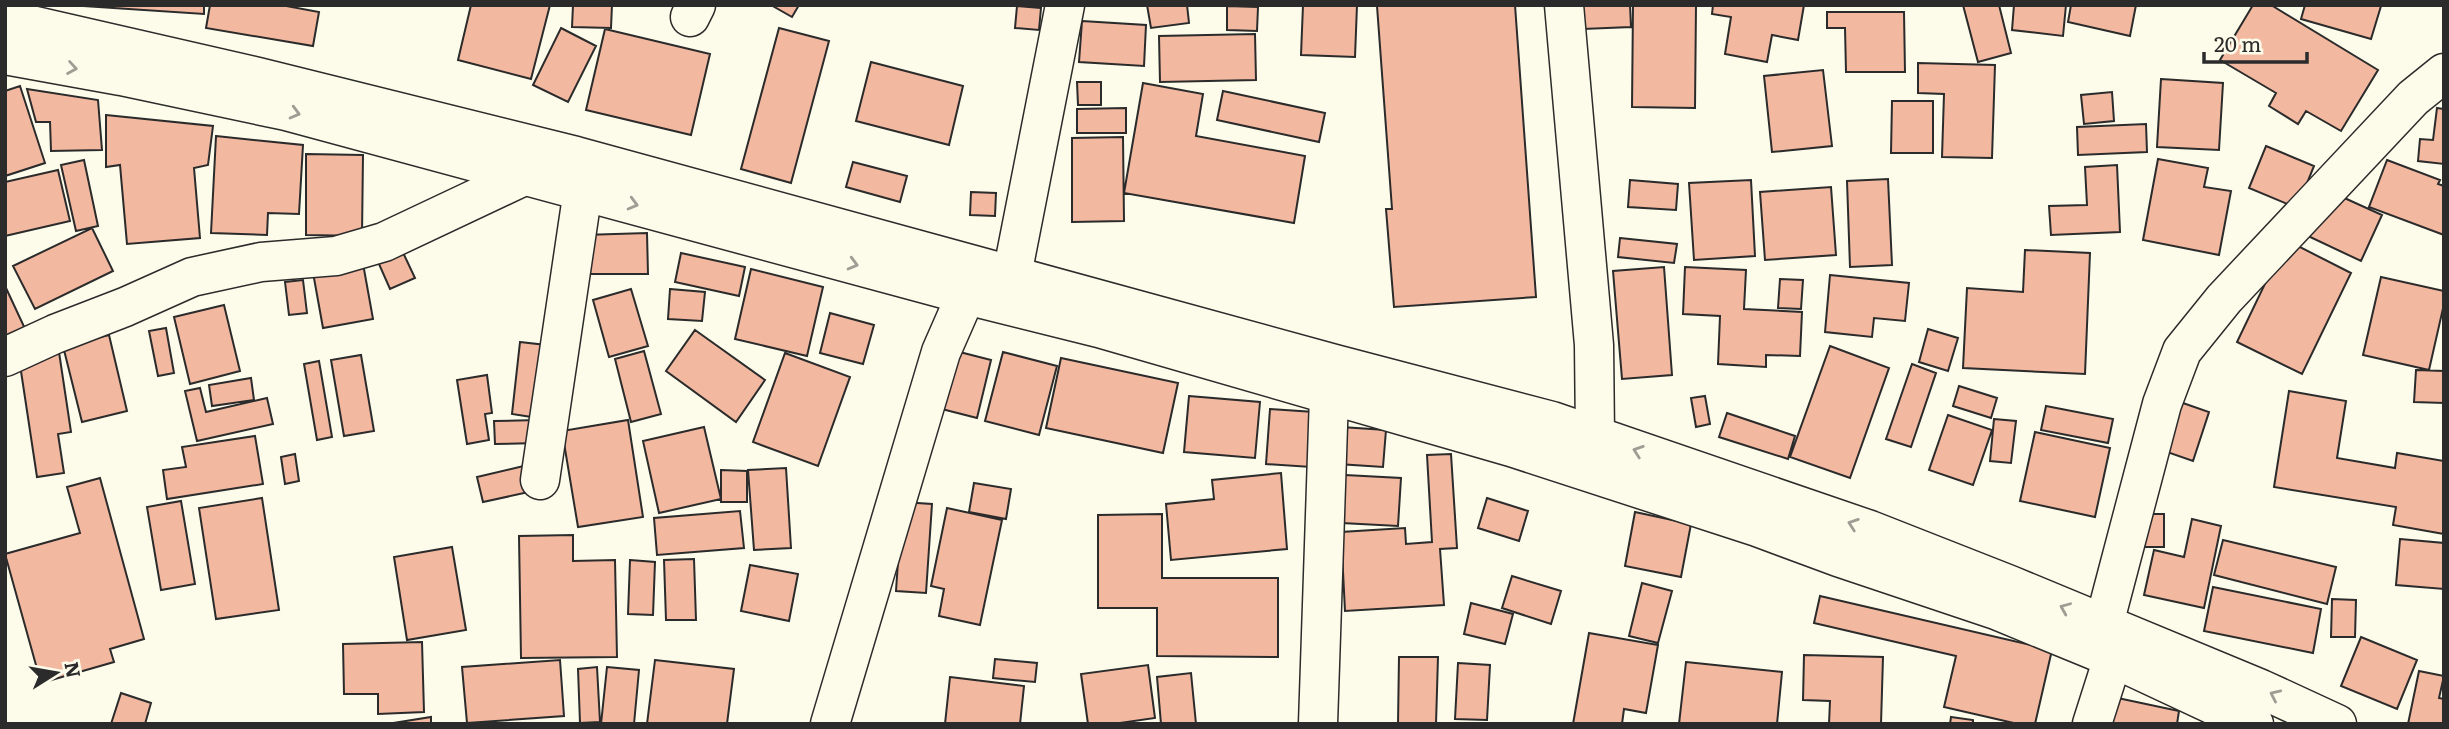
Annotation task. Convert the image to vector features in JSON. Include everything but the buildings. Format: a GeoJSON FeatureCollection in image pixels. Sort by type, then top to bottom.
{"type":"FeatureCollection","features":[{"type":"Feature","properties":{"kind":"main road"},"geometry":{"type":"LineString","coordinates":[[1012,275],[1065,5]]}},
{"type":"Feature","properties":{"kind":"main road"},"geometry":{"type":"LineString","coordinates":[[1564,5],[1594,345],[1595,436],[1585,472]]}},
{"type":"Feature","properties":{"kind":"main road"},"geometry":{"type":"LineString","coordinates":[[26,16],[576,156],[1552,421],[1870,530],[2010,584],[2254,724]]}},
{"type":"Feature","properties":{"kind":"main road"},"geometry":{"type":"LineString","coordinates":[[5,55],[286,111],[965,295],[1099,328],[1511,447],[1757,527],[1996,610],[2109,641],[2262,689],[2337,724]]}},
{"type":"Feature","properties":{"kind":"main road"},"geometry":{"type":"LineString","coordinates":[[2092,724],[2162,404],[2182,351],[2224,299],[2413,98],[2444,73]]}},
{"type":"Feature","properties":{"kind":"main road"},"geometry":{"type":"LineString","coordinates":[[5,357],[192,277],[261,262],[336,256],[384,242],[526,175]]}},
{"type":"Feature","properties":{"kind":"main road"},"geometry":{"type":"LineString","coordinates":[[540,480],[583,190]]}},
{"type":"Feature","properties":{"kind":"main road"},"geometry":{"type":"LineString","coordinates":[[830,724],[941,352],[965,295]]}},
{"type":"Feature","properties":{"kind":"main road"},"geometry":{"type":"LineString","coordinates":[[1318,724],[1329,396]]}}]}
